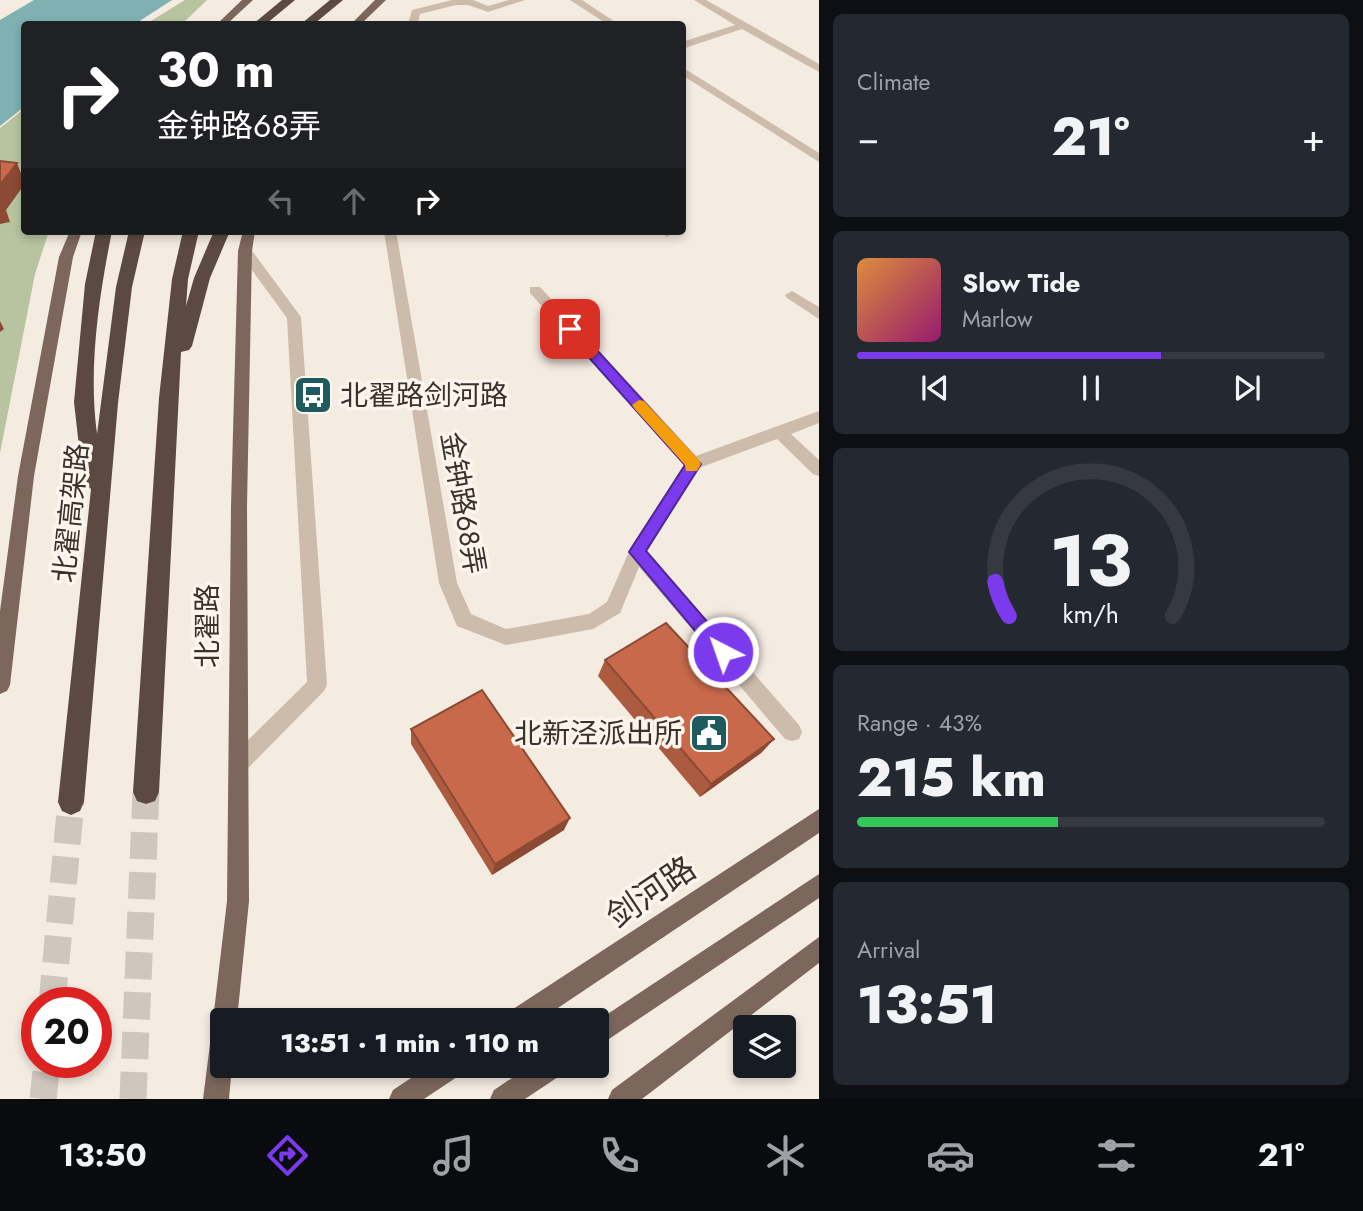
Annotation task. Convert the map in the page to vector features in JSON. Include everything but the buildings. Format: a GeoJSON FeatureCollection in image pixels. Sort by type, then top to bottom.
{"type":"FeatureCollection","features":[{"type":"Feature","properties":{"kind":"highway"},"geometry":{"type":"LineString","coordinates":[[263,21],[289,0]]}},
{"type":"Feature","properties":{"kind":"highway"},"geometry":{"type":"LineString","coordinates":[[311,21],[337,0]]}},
{"type":"Feature","properties":{"kind":"highway"},"geometry":{"type":"LineString","coordinates":[[98,524],[83,402],[93,284],[103,235]]}},
{"type":"Feature","properties":{"kind":"highway","name":"北翟高架路"},"geometry":{"type":"LineString","coordinates":[[71,802],[124,287],[135,235]]}},
{"type":"Feature","properties":{"kind":"highway"},"geometry":{"type":"LineString","coordinates":[[146,792],[168,398],[180,279],[190,235]]}},
{"type":"Feature","properties":{"kind":"highway"},"geometry":{"type":"LineString","coordinates":[[168,398],[202,278],[220,235]]}},
{"type":"Feature","properties":{"kind":"main road"},"geometry":{"type":"LineString","coordinates":[[225,21],[247,0]]}},
{"type":"Feature","properties":{"kind":"main road"},"geometry":{"type":"LineString","coordinates":[[358,21],[381,0]]}},
{"type":"Feature","properties":{"kind":"main road"},"geometry":{"type":"LineString","coordinates":[[0,685],[26,476],[66,257],[74,235]]}},
{"type":"Feature","properties":{"kind":"main road","name":"北翟路"},"geometry":{"type":"LineString","coordinates":[[226,1008],[238,901],[239,506],[245,251],[248,235]]}},
{"type":"Feature","properties":{"kind":"main road","name":"剑河路"},"geometry":{"type":"LineString","coordinates":[[537,1008],[819,820]]}},
{"type":"Feature","properties":{"kind":"main road"},"geometry":{"type":"LineString","coordinates":[[609,1027],[819,885]]}},
{"type":"Feature","properties":{"kind":"main road"},"geometry":{"type":"LineString","coordinates":[[621,1099],[819,948]]}},
{"type":"Feature","properties":{"kind":"main road"},"geometry":{"type":"LineString","coordinates":[[216,1099],[218,1078]]}},
{"type":"Feature","properties":{"kind":"main road"},"geometry":{"type":"LineString","coordinates":[[402,1099],[434,1078]]}},
{"type":"Feature","properties":{"kind":"main road"},"geometry":{"type":"LineString","coordinates":[[503,1099],[534,1078]]}},
{"type":"Feature","properties":{"kind":"street"},"geometry":{"type":"LineString","coordinates":[[414,21],[415,12],[456,2],[469,2],[488,9],[520,0]]}},
{"type":"Feature","properties":{"kind":"street"},"geometry":{"type":"LineString","coordinates":[[575,0],[608,21]]}},
{"type":"Feature","properties":{"kind":"street"},"geometry":{"type":"LineString","coordinates":[[699,0],[819,69]]}},
{"type":"Feature","properties":{"kind":"street"},"geometry":{"type":"LineString","coordinates":[[686,45],[741,26]]}},
{"type":"Feature","properties":{"kind":"street"},"geometry":{"type":"LineString","coordinates":[[686,73],[819,158]]}},
{"type":"Feature","properties":{"kind":"street","name":"金钟路68弄"},"geometry":{"type":"LineString","coordinates":[[391,235],[448,583],[464,620],[506,637],[593,621],[614,607],[637,552],[693,464]]}},
{"type":"Feature","properties":{"kind":"street"},"geometry":{"type":"LineString","coordinates":[[239,764],[317,685],[294,317],[245,251]]}},
{"type":"Feature","properties":{"kind":"street"},"geometry":{"type":"LineString","coordinates":[[535,290],[693,464],[819,417]]}},
{"type":"Feature","properties":{"kind":"street"},"geometry":{"type":"LineString","coordinates":[[792,295],[819,314]]}},
{"type":"Feature","properties":{"kind":"street"},"geometry":{"type":"LineString","coordinates":[[778,431],[819,470]]}},
{"type":"Feature","properties":{"kind":"street"},"geometry":{"type":"LineString","coordinates":[[637,552],[792,732]]}},
{"type":"Feature","properties":{"kind":"green space"},"geometry":{"type":"Polygon","coordinates":[[[185,0],[207,0],[185,21],[151,21],[185,0]]]}},
{"type":"Feature","properties":{"kind":"green space"},"geometry":{"type":"Polygon","coordinates":[[[21,111],[21,235],[48,235],[35,274],[0,453],[0,128],[21,111]]]}},
{"type":"Feature","properties":{"kind":"water"},"geometry":{"type":"Polygon","coordinates":[[[34,0],[172,0],[140,21],[21,21],[21,109],[0,126],[0,20],[34,0]]]}},
{"type":"Feature","properties":{"kind":"tunnel"},"geometry":{"type":"LineString","coordinates":[[133,1099],[146,792]]}},
{"type":"Feature","properties":{"kind":"tunnel"},"geometry":{"type":"LineString","coordinates":[[54,987],[71,802]]}},
{"type":"Feature","properties":{"kind":"tunnel"},"geometry":{"type":"LineString","coordinates":[[43,1099],[45,1078]]}},
{"type":"Feature","properties":{"kind":"slow traffic"},"geometry":{"type":"LineString","coordinates":[[639,405],[693,464],[691,467]]}},
{"type":"Feature","properties":{"kind":"place","name":"北翟路剑河路"},"geometry":{"type":"Point","coordinates":[313,395]}},
{"type":"Feature","properties":{"kind":"place","name":"北新泾派出所"},"geometry":{"type":"Point","coordinates":[709,733]}},
{"type":"Feature","properties":{"kind":"route"},"geometry":{"type":"LineString","coordinates":[[570,329],[693,464],[637,552],[723,652]]}}]}
